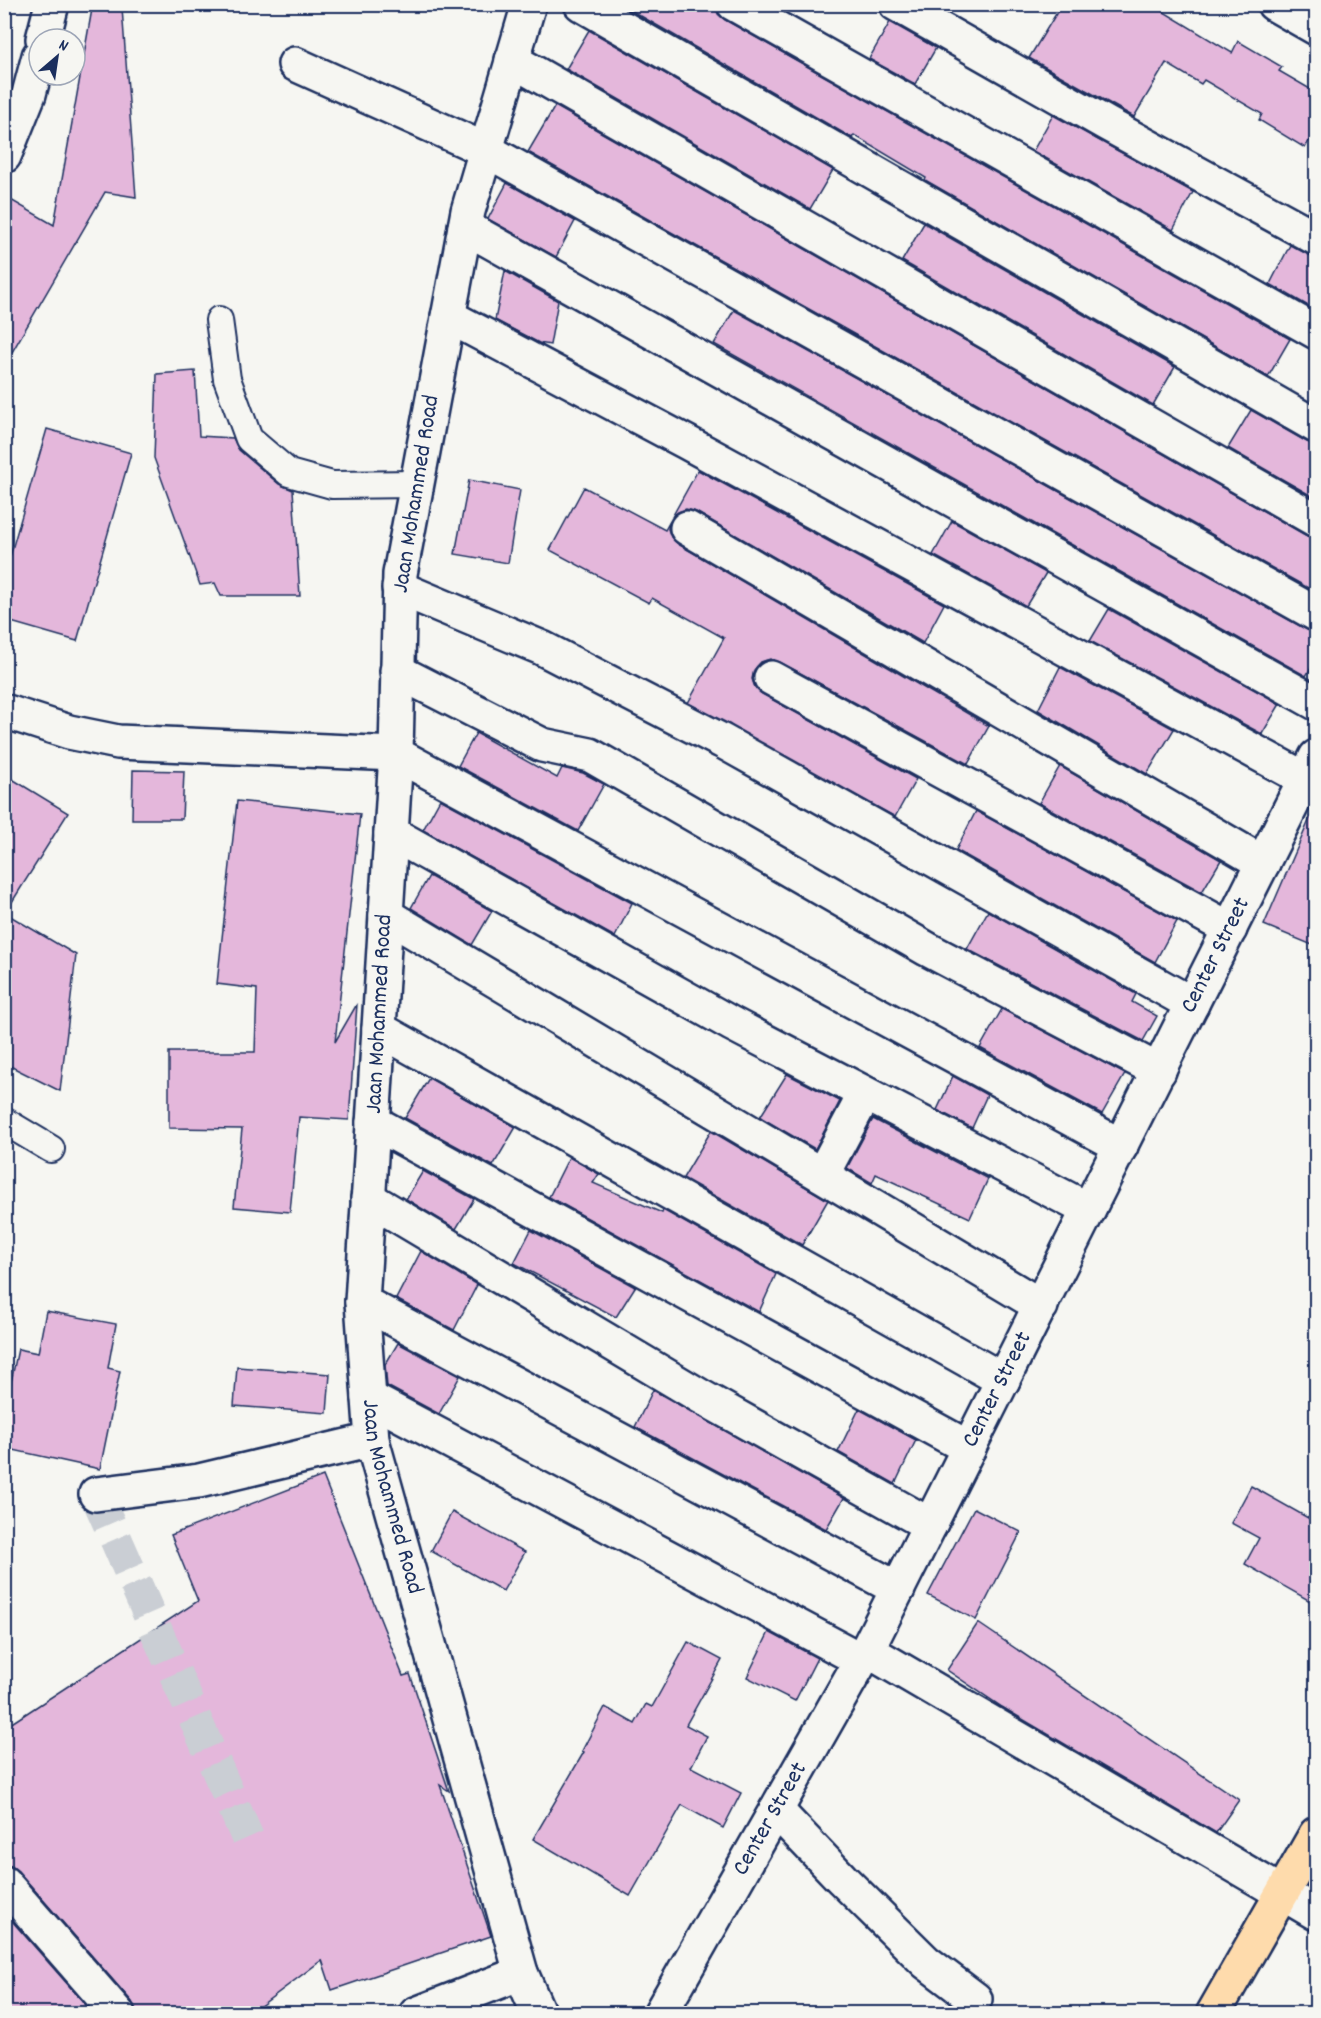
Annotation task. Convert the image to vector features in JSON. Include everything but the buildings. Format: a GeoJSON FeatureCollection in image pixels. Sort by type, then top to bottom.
{"type":"FeatureCollection","features":[{"type":"Feature","properties":{"kind":"main road"},"geometry":{"type":"LineString","coordinates":[[1213,2013],[1317,1834]]}},
{"type":"Feature","properties":{"kind":"street"},"geometry":{"type":"LineString","coordinates":[[46,27],[52,4]]}},
{"type":"Feature","properties":{"kind":"street","name":"Jaan Mohammed Road"},"geometry":{"type":"LineString","coordinates":[[529,4],[468,211],[400,574],[396,754],[362,1302],[372,1440],[521,1973],[539,2013]]}},
{"type":"Feature","properties":{"kind":"street"},"geometry":{"type":"LineString","coordinates":[[581,4],[1317,426]]}},
{"type":"Feature","properties":{"kind":"street"},"geometry":{"type":"LineString","coordinates":[[734,4],[1317,332]]}},
{"type":"Feature","properties":{"kind":"street"},"geometry":{"type":"LineString","coordinates":[[896,4],[1107,124],[1317,238]]}},
{"type":"Feature","properties":{"kind":"street"},"geometry":{"type":"LineString","coordinates":[[1274,4],[1317,28]]}},
{"type":"Feature","properties":{"kind":"street"},"geometry":{"type":"LineString","coordinates":[[512,60],[1317,520]]}},
{"type":"Feature","properties":{"kind":"street"},"geometry":{"type":"LineString","coordinates":[[296,64],[486,150],[1317,614]]}},
{"type":"Feature","properties":{"kind":"street"},"geometry":{"type":"LineString","coordinates":[[4,156],[32,87]]}},
{"type":"Feature","properties":{"kind":"street"},"geometry":{"type":"LineString","coordinates":[[465,227],[1317,704]]}},
{"type":"Feature","properties":{"kind":"street"},"geometry":{"type":"LineString","coordinates":[[448,316],[1311,768]]}},
{"type":"Feature","properties":{"kind":"street"},"geometry":{"type":"LineString","coordinates":[[687,528],[1263,863]]}},
{"type":"Feature","properties":{"kind":"street"},"geometry":{"type":"LineString","coordinates":[[399,588],[542,648],[722,741],[1192,1004]]}},
{"type":"Feature","properties":{"kind":"street"},"geometry":{"type":"LineString","coordinates":[[397,671],[542,746],[590,755],[927,950],[1159,1071]]}},
{"type":"Feature","properties":{"kind":"street"},"geometry":{"type":"LineString","coordinates":[[771,678],[1230,929]]}},
{"type":"Feature","properties":{"kind":"street"},"geometry":{"type":"LineString","coordinates":[[4,711],[69,732],[118,742],[396,754],[1121,1146]]}},
{"type":"Feature","properties":{"kind":"street","name":"Center Street"},"geometry":{"type":"LineString","coordinates":[[660,2013],[864,1655],[1311,768]]}},
{"type":"Feature","properties":{"kind":"street"},"geometry":{"type":"LineString","coordinates":[[391,833],[722,1019],[1089,1210]]}},
{"type":"Feature","properties":{"kind":"street"},"geometry":{"type":"LineString","coordinates":[[386,915],[1041,1305]]}},
{"type":"Feature","properties":{"kind":"street"},"geometry":{"type":"LineString","coordinates":[[379,1029],[1003,1380]]}},
{"type":"Feature","properties":{"kind":"street"},"geometry":{"type":"LineString","coordinates":[[822,1175],[865,1094]]}},
{"type":"Feature","properties":{"kind":"street"},"geometry":{"type":"LineString","coordinates":[[373,1122],[969,1448]]}},
{"type":"Feature","properties":{"kind":"street"},"geometry":{"type":"LineString","coordinates":[[368,1198],[700,1396],[930,1526]]}},
{"type":"Feature","properties":{"kind":"street"},"geometry":{"type":"LineString","coordinates":[[362,1302],[898,1589]]}},
{"type":"Feature","properties":{"kind":"street"},"geometry":{"type":"LineString","coordinates":[[369,1398],[864,1655],[1317,1913]]}},
{"type":"Feature","properties":{"kind":"street"},"geometry":{"type":"LineString","coordinates":[[107,1493],[199,1481],[372,1440]]}},
{"type":"Feature","properties":{"kind":"street"},"geometry":{"type":"LineString","coordinates":[[776,1810],[926,1962],[975,1999]]}},
{"type":"Feature","properties":{"kind":"street"},"geometry":{"type":"LineString","coordinates":[[4,1883],[118,2013]]}},
{"type":"Feature","properties":{"kind":"street"},"geometry":{"type":"LineString","coordinates":[[416,2013],[521,1973]]}},
{"type":"Feature","properties":{"kind":"lane"},"geometry":{"type":"LineString","coordinates":[[219,320],[226,379],[249,439],[289,473],[332,485],[416,484]]}},
{"type":"Feature","properties":{"kind":"lane"},"geometry":{"type":"LineString","coordinates":[[4,1121],[51,1149]]}},
{"type":"Feature","properties":{"kind":"tunnel"},"geometry":{"type":"LineString","coordinates":[[96,1494],[252,1848]]}}]}
